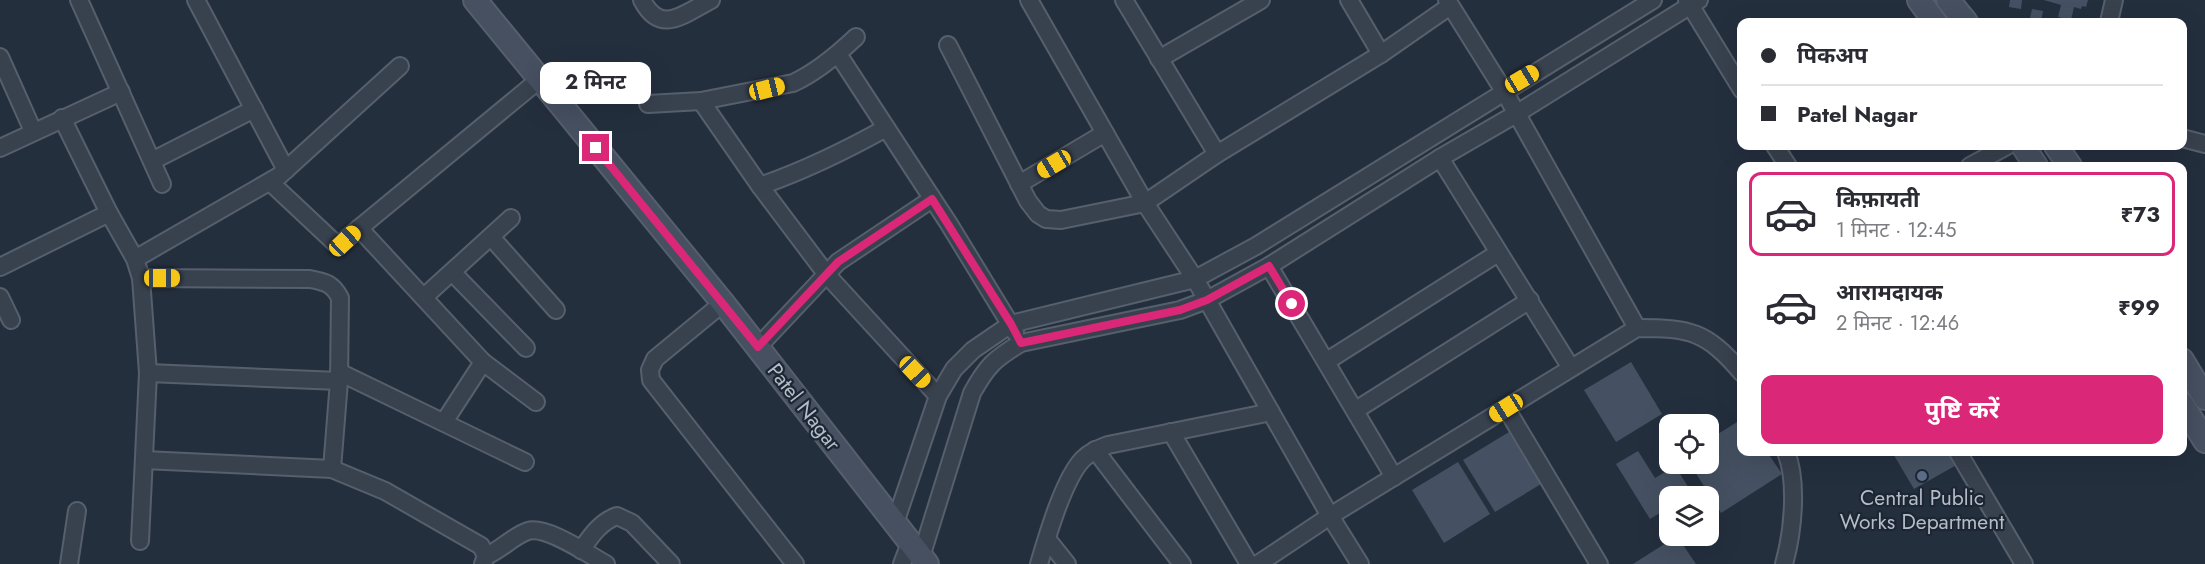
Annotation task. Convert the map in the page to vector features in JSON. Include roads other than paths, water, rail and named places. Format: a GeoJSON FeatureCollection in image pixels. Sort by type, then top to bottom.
{"type":"FeatureCollection","features":[{"type":"Feature","properties":{"kind":"street"},"geometry":{"type":"LineString","coordinates":[[79,0],[162,184]]}},
{"type":"Feature","properties":{"kind":"street"},"geometry":{"type":"LineString","coordinates":[[196,0],[286,170]]}},
{"type":"Feature","properties":{"kind":"street","name":"Patel Nagar"},"geometry":{"type":"LineString","coordinates":[[475,0],[758,347],[895,523],[915,557]]}},
{"type":"Feature","properties":{"kind":"street"},"geometry":{"type":"LineString","coordinates":[[642,0],[652,15],[662,21],[671,20],[711,0]]}},
{"type":"Feature","properties":{"kind":"street"},"geometry":{"type":"LineString","coordinates":[[1029,0],[1145,203],[1195,279],[1330,516],[1360,564]]}},
{"type":"Feature","properties":{"kind":"street"},"geometry":{"type":"LineString","coordinates":[[1124,0],[1216,154]]}},
{"type":"Feature","properties":{"kind":"street"},"geometry":{"type":"LineString","coordinates":[[1159,59],[1262,0]]}},
{"type":"Feature","properties":{"kind":"street"},"geometry":{"type":"LineString","coordinates":[[1349,0],[1381,54]]}},
{"type":"Feature","properties":{"kind":"street"},"geometry":{"type":"LineString","coordinates":[[895,523],[938,396],[954,369],[973,350],[1011,324],[1195,279],[1256,246],[1653,0]]}},
{"type":"Feature","properties":{"kind":"street"},"geometry":{"type":"LineString","coordinates":[[1919,0],[1932,18]]}},
{"type":"Feature","properties":{"kind":"street"},"geometry":{"type":"LineString","coordinates":[[1948,0],[1963,18]]}},
{"type":"Feature","properties":{"kind":"street"},"geometry":{"type":"LineString","coordinates":[[2110,18],[2114,0]]}},
{"type":"Feature","properties":{"kind":"street"},"geometry":{"type":"LineString","coordinates":[[915,557],[972,393],[985,371],[998,357],[1021,343],[1180,310],[1207,300],[1269,266],[1440,158],[1516,114],[1692,2],[1737,81]]}},
{"type":"Feature","properties":{"kind":"street"},"geometry":{"type":"LineString","coordinates":[[948,45],[1038,214],[1046,219],[1061,220],[1145,203],[1216,154],[1381,54],[1449,3],[1504,91],[1637,328]]}},
{"type":"Feature","properties":{"kind":"street"},"geometry":{"type":"LineString","coordinates":[[648,104],[702,101],[793,83],[806,77],[838,54],[856,37]]}},
{"type":"Feature","properties":{"kind":"street"},"geometry":{"type":"LineString","coordinates":[[838,54],[932,199],[1021,343]]}},
{"type":"Feature","properties":{"kind":"street"},"geometry":{"type":"LineString","coordinates":[[0,57],[33,131]]}},
{"type":"Feature","properties":{"kind":"street"},"geometry":{"type":"LineString","coordinates":[[135,259],[270,183],[400,66]]}},
{"type":"Feature","properties":{"kind":"street"},"geometry":{"type":"LineString","coordinates":[[270,183],[335,243],[340,244],[540,79]]}},
{"type":"Feature","properties":{"kind":"street"},"geometry":{"type":"LineString","coordinates":[[0,148],[121,92]]}},
{"type":"Feature","properties":{"kind":"street"},"geometry":{"type":"LineString","coordinates":[[702,101],[760,186],[826,275],[938,396]]}},
{"type":"Feature","properties":{"kind":"street"},"geometry":{"type":"LineString","coordinates":[[152,161],[254,110]]}},
{"type":"Feature","properties":{"kind":"street"},"geometry":{"type":"LineString","coordinates":[[62,118],[109,213],[135,259],[141,278],[148,373],[140,541]]}},
{"type":"Feature","properties":{"kind":"street"},"geometry":{"type":"LineString","coordinates":[[760,186],[834,157],[886,128]]}},
{"type":"Feature","properties":{"kind":"street"},"geometry":{"type":"LineString","coordinates":[[1020,184],[1105,133]]}},
{"type":"Feature","properties":{"kind":"street"},"geometry":{"type":"LineString","coordinates":[[2187,139],[2205,144]]}},
{"type":"Feature","properties":{"kind":"street"},"geometry":{"type":"LineString","coordinates":[[1977,162],[2000,150]]}},
{"type":"Feature","properties":{"kind":"street"},"geometry":{"type":"LineString","coordinates":[[1440,158],[1571,368]]}},
{"type":"Feature","properties":{"kind":"street"},"geometry":{"type":"LineString","coordinates":[[758,347],[838,262],[932,199]]}},
{"type":"Feature","properties":{"kind":"street"},"geometry":{"type":"LineString","coordinates":[[0,267],[109,213]]}},
{"type":"Feature","properties":{"kind":"street"},"geometry":{"type":"LineString","coordinates":[[424,297],[511,218]]}},
{"type":"Feature","properties":{"kind":"street"},"geometry":{"type":"LineString","coordinates":[[358,228],[483,362],[536,402]]}},
{"type":"Feature","properties":{"kind":"street"},"geometry":{"type":"LineString","coordinates":[[491,237],[556,310]]}},
{"type":"Feature","properties":{"kind":"street"},"geometry":{"type":"LineString","coordinates":[[1327,360],[1498,253]]}},
{"type":"Feature","properties":{"kind":"street"},"geometry":{"type":"LineString","coordinates":[[1269,266],[1327,360],[1394,477]]}},
{"type":"Feature","properties":{"kind":"street"},"geometry":{"type":"LineString","coordinates":[[452,272],[526,348]]}},
{"type":"Feature","properties":{"kind":"street"},"geometry":{"type":"LineString","coordinates":[[141,278],[310,279],[324,282],[335,288],[340,298],[339,376],[332,470]]}},
{"type":"Feature","properties":{"kind":"street"},"geometry":{"type":"LineString","coordinates":[[0,297],[11,320]]}},
{"type":"Feature","properties":{"kind":"street"},"geometry":{"type":"LineString","coordinates":[[1356,410],[1530,300]]}},
{"type":"Feature","properties":{"kind":"street"},"geometry":{"type":"LineString","coordinates":[[723,303],[655,359],[650,370],[651,381],[795,564]]}},
{"type":"Feature","properties":{"kind":"street"},"geometry":{"type":"LineString","coordinates":[[1258,564],[1330,516],[1637,328],[1669,328],[1701,335],[1722,350],[1737,367]]}},
{"type":"Feature","properties":{"kind":"street"},"geometry":{"type":"LineString","coordinates":[[444,423],[483,362]]}},
{"type":"Feature","properties":{"kind":"street"},"geometry":{"type":"LineString","coordinates":[[2187,368],[2205,398]]}},
{"type":"Feature","properties":{"kind":"street"},"geometry":{"type":"LineString","coordinates":[[148,373],[339,376],[525,462]]}},
{"type":"Feature","properties":{"kind":"street"},"geometry":{"type":"LineString","coordinates":[[1506,408],[1599,564]]}},
{"type":"Feature","properties":{"kind":"street"},"geometry":{"type":"LineString","coordinates":[[1039,564],[1071,476],[1082,459],[1095,450],[1271,412]]}},
{"type":"Feature","properties":{"kind":"street"},"geometry":{"type":"LineString","coordinates":[[2187,412],[2205,441]]}},
{"type":"Feature","properties":{"kind":"street"},"geometry":{"type":"LineString","coordinates":[[1171,432],[1249,564]]}},
{"type":"Feature","properties":{"kind":"street"},"geometry":{"type":"LineString","coordinates":[[1095,450],[1182,564]]}},
{"type":"Feature","properties":{"kind":"street"},"geometry":{"type":"LineString","coordinates":[[1784,564],[1789,545],[1792,506],[1791,465],[1788,456]]}},
{"type":"Feature","properties":{"kind":"street"},"geometry":{"type":"LineString","coordinates":[[1960,456],[2024,564]]}},
{"type":"Feature","properties":{"kind":"street"},"geometry":{"type":"LineString","coordinates":[[144,460],[332,470],[385,491],[480,546],[485,560],[523,533],[531,530],[559,538],[606,564]]}},
{"type":"Feature","properties":{"kind":"street"},"geometry":{"type":"LineString","coordinates":[[69,564],[77,511]]}},
{"type":"Feature","properties":{"kind":"street"},"geometry":{"type":"LineString","coordinates":[[581,550],[593,532],[609,519],[617,516],[632,523],[672,564]]}},
{"type":"Feature","properties":{"kind":"street"},"geometry":{"type":"LineString","coordinates":[[1047,538],[1067,564]]}},
{"type":"Feature","properties":{"kind":"place","name":"Central Public Works Department"},"geometry":{"type":"Point","coordinates":[1922,476]}}]}
